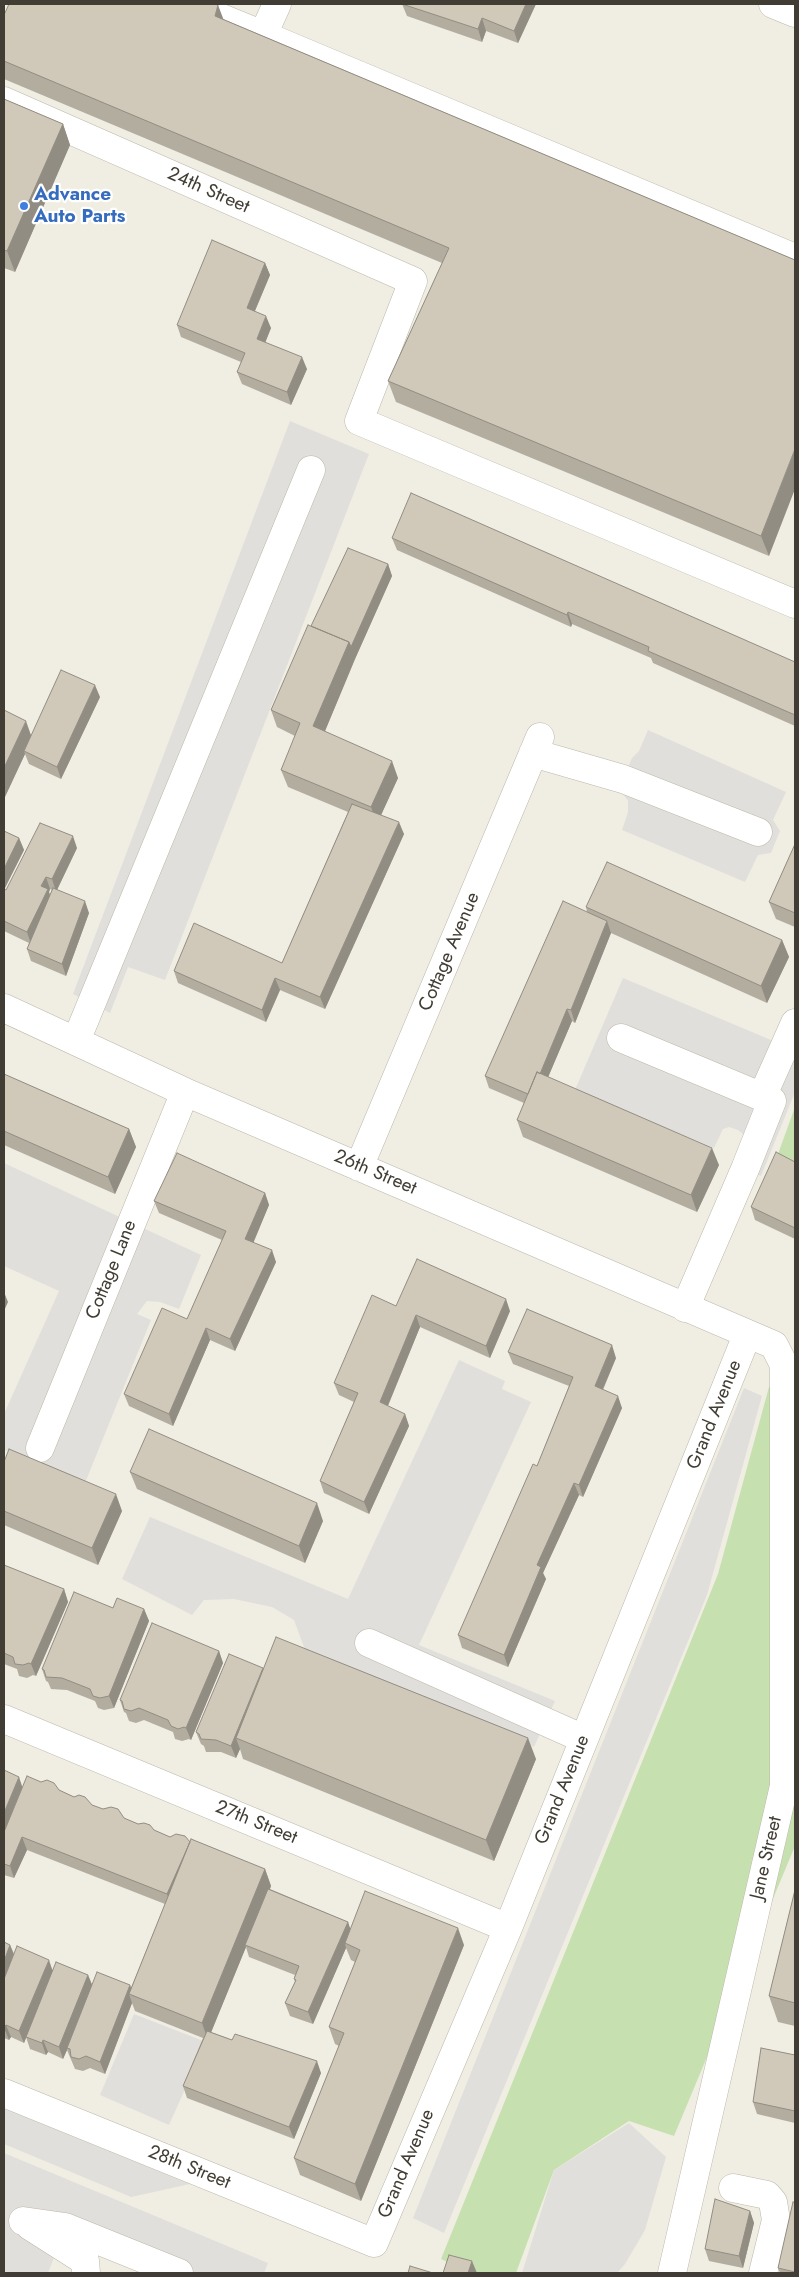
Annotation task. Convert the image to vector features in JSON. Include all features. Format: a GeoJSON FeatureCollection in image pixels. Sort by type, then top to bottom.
{"type":"FeatureCollection","features":[{"type":"Feature","properties":{"kind":"street"},"geometry":{"type":"LineString","coordinates":[[187,4],[795,258]]}},
{"type":"Feature","properties":{"kind":"street"},"geometry":{"type":"LineString","coordinates":[[263,35],[277,4]]}},
{"type":"Feature","properties":{"kind":"street"},"geometry":{"type":"LineString","coordinates":[[772,4],[795,13]]}},
{"type":"Feature","properties":{"kind":"street","name":"24th Street"},"geometry":{"type":"LineString","coordinates":[[4,101],[413,281],[360,421],[795,604]]}},
{"type":"Feature","properties":{"kind":"street"},"geometry":{"type":"LineString","coordinates":[[76,1041],[311,470]]}},
{"type":"Feature","properties":{"kind":"street","name":"Cottage Avenue"},"geometry":{"type":"LineString","coordinates":[[360,1166],[537,745],[758,832]]}},
{"type":"Feature","properties":{"kind":"street","name":"26th Street"},"geometry":{"type":"LineString","coordinates":[[4,1008],[185,1092],[360,1166],[747,1335]]}},
{"type":"Feature","properties":{"kind":"street"},"geometry":{"type":"LineString","coordinates":[[762,1097],[795,1023]]}},
{"type":"Feature","properties":{"kind":"street"},"geometry":{"type":"LineString","coordinates":[[621,1038],[772,1101],[748,1162],[684,1308]]}},
{"type":"Feature","properties":{"kind":"street","name":"Cottage Lane"},"geometry":{"type":"LineString","coordinates":[[40,1448],[185,1092]]}},
{"type":"Feature","properties":{"kind":"street","name":"Grand Avenue"},"geometry":{"type":"LineString","coordinates":[[374,2243],[508,1928],[747,1335]]}},
{"type":"Feature","properties":{"kind":"street","name":"Jane Street"},"geometry":{"type":"LineString","coordinates":[[672,2273],[784,1786],[784,1365],[774,1345],[747,1335]]}},
{"type":"Feature","properties":{"kind":"street"},"geometry":{"type":"LineString","coordinates":[[369,1643],[584,1739]]}},
{"type":"Feature","properties":{"kind":"street","name":"27th Street"},"geometry":{"type":"LineString","coordinates":[[4,1719],[508,1928]]}},
{"type":"Feature","properties":{"kind":"street","name":"28th Street"},"geometry":{"type":"LineString","coordinates":[[4,2093],[374,2243]]}},
{"type":"Feature","properties":{"kind":"street"},"geometry":{"type":"LineString","coordinates":[[733,2188],[767,2195],[773,2202],[776,2220],[763,2273]]}},
{"type":"Feature","properties":{"kind":"street"},"geometry":{"type":"LineString","coordinates":[[86,2273],[85,2261],[23,2221],[66,2227],[179,2273]]}},
{"type":"Feature","properties":{"kind":"green space"},"geometry":{"type":"Polygon","coordinates":[[[795,1107],[795,1163],[778,1154],[795,1107]]]}},
{"type":"Feature","properties":{"kind":"green space"},"geometry":{"type":"Polygon","coordinates":[[[795,1383],[795,1846],[674,2136],[629,2121],[554,2170],[516,2273],[472,2273],[441,2259],[718,1574],[769,1387],[795,1383]]]}},
{"type":"Feature","properties":{"kind":"shaded area"},"geometry":{"type":"Polygon","coordinates":[[[290,421],[369,454],[165,980],[128,967],[110,1013],[73,994],[290,421]]]}},
{"type":"Feature","properties":{"kind":"shaded area"},"geometry":{"type":"Polygon","coordinates":[[[648,730],[786,792],[773,820],[780,831],[771,853],[758,855],[745,882],[622,830],[628,812],[628,801],[623,794],[618,792],[632,758],[639,751],[648,730]]]}},
{"type":"Feature","properties":{"kind":"shaded area"},"geometry":{"type":"Polygon","coordinates":[[[623,978],[795,1050],[795,1092],[761,1176],[734,1164],[744,1142],[743,1134],[738,1130],[729,1127],[723,1129],[714,1148],[575,1090],[623,978]]]}},
{"type":"Feature","properties":{"kind":"shaded area"},"geometry":{"type":"Polygon","coordinates":[[[4,1163],[201,1255],[179,1309],[160,1302],[147,1301],[137,1314],[151,1320],[85,1483],[4,1450],[4,1414],[59,1291],[4,1266],[4,1163]]]}},
{"type":"Feature","properties":{"kind":"shaded area"},"geometry":{"type":"Polygon","coordinates":[[[459,1360],[505,1381],[502,1389],[531,1402],[419,1645],[555,1701],[534,1747],[308,1658],[294,1620],[272,1607],[234,1599],[204,1600],[192,1615],[122,1579],[150,1517],[348,1599],[459,1360]]]}},
{"type":"Feature","properties":{"kind":"shaded area"},"geometry":{"type":"Polygon","coordinates":[[[744,1388],[762,1396],[707,1595],[444,2233],[413,2218],[744,1388]]]}},
{"type":"Feature","properties":{"kind":"shaded area"},"geometry":{"type":"Polygon","coordinates":[[[134,2014],[206,2042],[169,2125],[100,2095],[134,2014]]]}},
{"type":"Feature","properties":{"kind":"shaded area"},"geometry":{"type":"Polygon","coordinates":[[[4,2108],[190,2184],[131,2197],[4,2144],[4,2108]]]}},
{"type":"Feature","properties":{"kind":"shaded area"},"geometry":{"type":"Polygon","coordinates":[[[629,2123],[666,2157],[645,2230],[625,2264],[617,2273],[522,2273],[554,2170],[629,2123]]]}},
{"type":"Feature","properties":{"kind":"shaded area"},"geometry":{"type":"Polygon","coordinates":[[[4,2153],[268,2263],[264,2273],[179,2273],[66,2227],[48,2273],[4,2273],[4,2153]]]}},
{"type":"Feature","properties":{"kind":"building"},"geometry":{"type":"Polygon","coordinates":[[[9,4],[218,5],[215,16],[795,260],[795,449],[761,536],[388,381],[449,248],[4,61],[4,15],[9,4]]]}},
{"type":"Feature","properties":{"kind":"building"},"geometry":{"type":"Polygon","coordinates":[[[402,4],[526,4],[514,31],[482,18],[478,29],[402,4]]]}},
{"type":"Feature","properties":{"kind":"building","name":"Advance Auto Parts"},"geometry":{"type":"Polygon","coordinates":[[[4,99],[63,124],[7,251],[4,250],[4,99]]]}},
{"type":"Feature","properties":{"kind":"building"},"geometry":{"type":"Polygon","coordinates":[[[212,240],[265,263],[247,308],[266,316],[257,339],[302,357],[287,392],[237,372],[245,353],[177,325],[212,240]]]}},
{"type":"Feature","properties":{"kind":"building"},"geometry":{"type":"Polygon","coordinates":[[[411,493],[795,662],[795,715],[648,651],[649,647],[568,612],[567,615],[392,538],[411,493]]]}},
{"type":"Feature","properties":{"kind":"building"},"geometry":{"type":"Polygon","coordinates":[[[348,548],[388,564],[351,647],[349,642],[311,626],[348,548]]]}},
{"type":"Feature","properties":{"kind":"building"},"geometry":{"type":"Polygon","coordinates":[[[308,625],[349,642],[313,726],[392,761],[371,807],[281,770],[300,723],[271,710],[308,625]]]}},
{"type":"Feature","properties":{"kind":"building"},"geometry":{"type":"Polygon","coordinates":[[[61,670],[95,685],[57,767],[24,751],[61,670]]]}},
{"type":"Feature","properties":{"kind":"building"},"geometry":{"type":"Polygon","coordinates":[[[4,710],[26,721],[4,768],[4,710]]]}},
{"type":"Feature","properties":{"kind":"building"},"geometry":{"type":"Polygon","coordinates":[[[352,804],[399,822],[320,997],[275,978],[262,1010],[174,971],[194,923],[282,963],[352,804]]]}},
{"type":"Feature","properties":{"kind":"building"},"geometry":{"type":"Polygon","coordinates":[[[40,823],[73,836],[52,879],[46,877],[41,886],[48,889],[27,932],[4,921],[4,889],[6,890],[40,823]]]}},
{"type":"Feature","properties":{"kind":"building"},"geometry":{"type":"Polygon","coordinates":[[[4,831],[19,838],[4,869],[4,831]]]}},
{"type":"Feature","properties":{"kind":"building"},"geometry":{"type":"Polygon","coordinates":[[[795,844],[795,913],[769,902],[795,844]]]}},
{"type":"Feature","properties":{"kind":"building"},"geometry":{"type":"Polygon","coordinates":[[[607,862],[782,940],[761,986],[586,907],[607,862]]]}},
{"type":"Feature","properties":{"kind":"building"},"geometry":{"type":"Polygon","coordinates":[[[53,888],[85,901],[62,964],[27,949],[53,888]]]}},
{"type":"Feature","properties":{"kind":"building"},"geometry":{"type":"Polygon","coordinates":[[[563,901],[607,921],[571,1010],[567,1009],[540,1074],[537,1072],[528,1094],[485,1076],[563,901]]]}},
{"type":"Feature","properties":{"kind":"building"},"geometry":{"type":"Polygon","coordinates":[[[537,1072],[712,1148],[691,1195],[517,1120],[537,1072]]]}},
{"type":"Feature","properties":{"kind":"building"},"geometry":{"type":"Polygon","coordinates":[[[4,1074],[129,1129],[108,1177],[4,1131],[4,1074]]]}},
{"type":"Feature","properties":{"kind":"building"},"geometry":{"type":"Polygon","coordinates":[[[776,1152],[795,1162],[795,1228],[751,1207],[776,1152]]]}},
{"type":"Feature","properties":{"kind":"building"},"geometry":{"type":"Polygon","coordinates":[[[177,1153],[265,1193],[245,1239],[272,1250],[230,1339],[206,1328],[169,1414],[124,1394],[162,1308],[187,1319],[226,1231],[154,1201],[177,1153]]]}},
{"type":"Feature","properties":{"kind":"building"},"geometry":{"type":"Polygon","coordinates":[[[417,1259],[506,1299],[486,1346],[416,1315],[380,1402],[405,1414],[364,1502],[320,1481],[358,1393],[334,1383],[372,1295],[396,1306],[417,1259]]]}},
{"type":"Feature","properties":{"kind":"building"},"geometry":{"type":"Polygon","coordinates":[[[527,1309],[612,1345],[595,1386],[618,1396],[579,1485],[574,1483],[537,1565],[541,1567],[504,1655],[458,1635],[533,1464],[537,1466],[573,1377],[508,1352],[527,1309]]]}},
{"type":"Feature","properties":{"kind":"building"},"geometry":{"type":"Polygon","coordinates":[[[149,1429],[317,1503],[299,1546],[130,1472],[149,1429]]]}},
{"type":"Feature","properties":{"kind":"building"},"geometry":{"type":"Polygon","coordinates":[[[9,1449],[116,1494],[92,1548],[4,1511],[4,1462],[9,1449]]]}},
{"type":"Feature","properties":{"kind":"building"},"geometry":{"type":"Polygon","coordinates":[[[4,1565],[64,1589],[31,1664],[15,1664],[13,1657],[4,1653],[4,1565]]]}},
{"type":"Feature","properties":{"kind":"building"},"geometry":{"type":"Polygon","coordinates":[[[74,1592],[113,1608],[117,1598],[144,1609],[109,1696],[100,1698],[93,1696],[90,1689],[62,1678],[46,1677],[42,1669],[74,1592]]]}},
{"type":"Feature","properties":{"kind":"building"},"geometry":{"type":"Polygon","coordinates":[[[152,1623],[219,1651],[186,1728],[178,1729],[171,1726],[168,1720],[139,1708],[131,1711],[124,1709],[120,1700],[152,1623]]]}},
{"type":"Feature","properties":{"kind":"building"},"geometry":{"type":"Polygon","coordinates":[[[276,1637],[528,1738],[486,1840],[236,1738],[276,1637]]]}},
{"type":"Feature","properties":{"kind":"building"},"geometry":{"type":"Polygon","coordinates":[[[229,1654],[263,1668],[231,1746],[216,1740],[201,1739],[196,1732],[229,1654]]]}},
{"type":"Feature","properties":{"kind":"building"},"geometry":{"type":"Polygon","coordinates":[[[4,1770],[19,1777],[4,1813],[4,1770]]]}},
{"type":"Feature","properties":{"kind":"building"},"geometry":{"type":"Polygon","coordinates":[[[27,1776],[41,1782],[47,1780],[54,1783],[59,1790],[74,1797],[79,1795],[85,1797],[92,1805],[103,1809],[111,1807],[118,1809],[124,1818],[138,1824],[150,1825],[154,1830],[170,1837],[176,1834],[185,1836],[190,1842],[167,1894],[22,1837],[10,1866],[4,1864],[4,1832],[27,1776]]]}},
{"type":"Feature","properties":{"kind":"building"},"geometry":{"type":"Polygon","coordinates":[[[191,1839],[265,1869],[202,2023],[129,1994],[191,1839]]]}},
{"type":"Feature","properties":{"kind":"building"},"geometry":{"type":"Polygon","coordinates":[[[268,1889],[348,1922],[308,2012],[285,2003],[296,1980],[294,1979],[299,1966],[245,1945],[268,1889]]]}},
{"type":"Feature","properties":{"kind":"building"},"geometry":{"type":"Polygon","coordinates":[[[795,1890],[795,2003],[769,1996],[795,1890]]]}},
{"type":"Feature","properties":{"kind":"building"},"geometry":{"type":"Polygon","coordinates":[[[365,1891],[458,1928],[355,2184],[294,2158],[344,2033],[329,2027],[360,1950],[345,1943],[365,1891]]]}},
{"type":"Feature","properties":{"kind":"building"},"geometry":{"type":"Polygon","coordinates":[[[4,1942],[10,1945],[4,1961],[4,1942]]]}},
{"type":"Feature","properties":{"kind":"building"},"geometry":{"type":"Polygon","coordinates":[[[17,1946],[49,1960],[19,2031],[6,2025],[4,2027],[4,1979],[17,1946]]]}},
{"type":"Feature","properties":{"kind":"building"},"geometry":{"type":"Polygon","coordinates":[[[56,1962],[88,1975],[59,2047],[43,2040],[42,2043],[26,2037],[56,1962]]]}},
{"type":"Feature","properties":{"kind":"building"},"geometry":{"type":"Polygon","coordinates":[[[97,1972],[130,1985],[100,2062],[86,2056],[79,2059],[71,2057],[70,2049],[67,2048],[97,1972]]]}},
{"type":"Feature","properties":{"kind":"building"},"geometry":{"type":"Polygon","coordinates":[[[207,2031],[232,2040],[235,2034],[317,2061],[289,2127],[183,2086],[207,2031]]]}},
{"type":"Feature","properties":{"kind":"building"},"geometry":{"type":"Polygon","coordinates":[[[761,2048],[795,2055],[795,2111],[753,2102],[761,2048]]]}},
{"type":"Feature","properties":{"kind":"building"},"geometry":{"type":"Polygon","coordinates":[[[715,2199],[750,2211],[739,2256],[705,2249],[715,2199]]]}},
{"type":"Feature","properties":{"kind":"building"},"geometry":{"type":"Polygon","coordinates":[[[793,2202],[795,2203],[795,2272],[778,2268],[793,2202]]]}},
{"type":"Feature","properties":{"kind":"building"},"geometry":{"type":"Polygon","coordinates":[[[449,2255],[472,2261],[468,2273],[443,2273],[449,2255]]]}},
{"type":"Feature","properties":{"kind":"building"},"geometry":{"type":"Polygon","coordinates":[[[410,2266],[433,2273],[408,2273],[410,2266]]]}},
{"type":"Feature","properties":{"kind":"place","name":"Advance Auto Parts"},"geometry":{"type":"Point","coordinates":[24,206]}}]}
